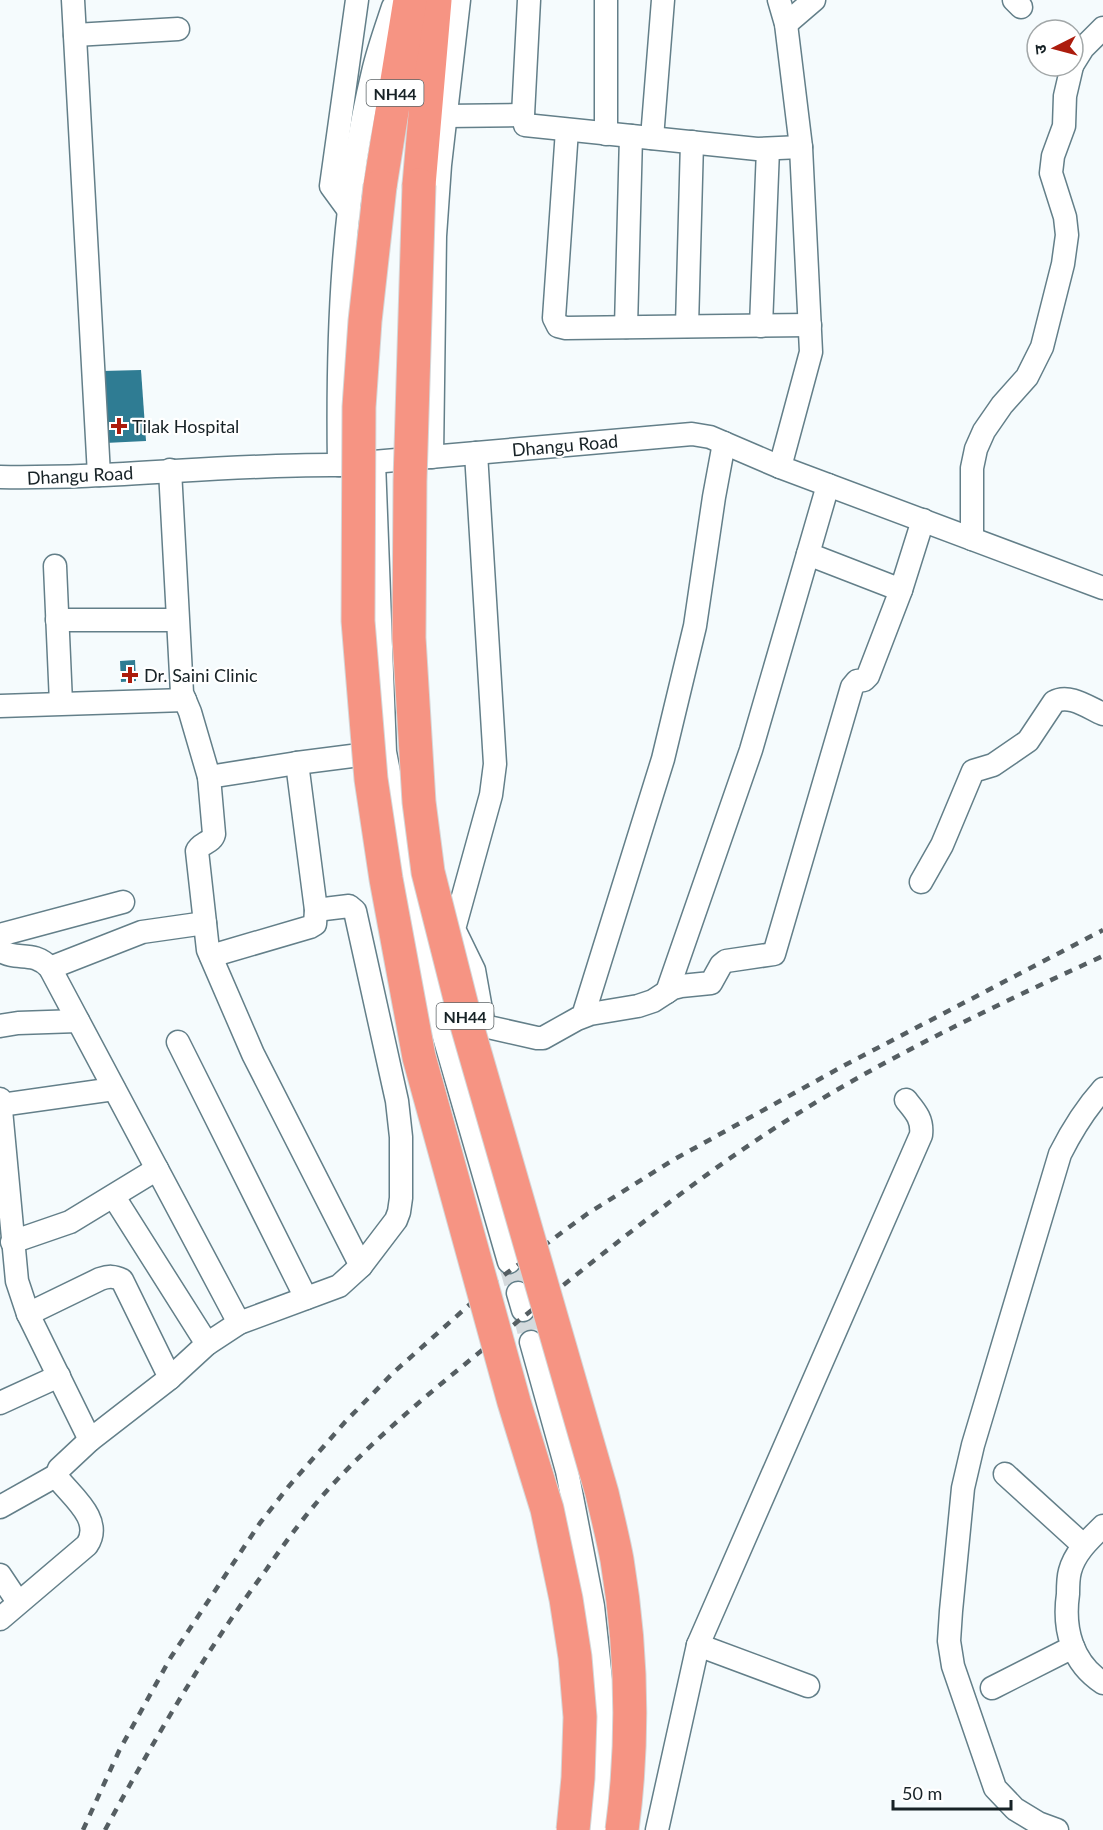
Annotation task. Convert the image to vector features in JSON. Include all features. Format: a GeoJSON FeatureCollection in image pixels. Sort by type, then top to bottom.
{"type":"FeatureCollection","features":[{"type":"Feature","properties":{"kind":"highway","name":"NH44"},"geometry":{"type":"LineString","coordinates":[[435,0],[419,185],[410,481],[409,638],[419,802],[429,872],[466,1022],[602,1493],[617,1558],[631,1678],[628,1767],[622,1830]]}},
{"type":"Feature","properties":{"kind":"highway","name":"NH44"},"geometry":{"type":"LineString","coordinates":[[399,2],[397,77],[380,186],[365,321],[359,407],[358,621],[371,779],[388,891],[419,1057],[514,1401],[547,1509],[566,1599],[575,1657],[580,1718],[573,1830]]}},
{"type":"Feature","properties":{"kind":"street"},"geometry":{"type":"LineString","coordinates":[[73,0],[99,475]]}},
{"type":"Feature","properties":{"kind":"street"},"geometry":{"type":"LineString","coordinates":[[350,213],[331,186],[357,0]]}},
{"type":"Feature","properties":{"kind":"street"},"geometry":{"type":"LineString","coordinates":[[432,457],[435,236],[459,0]]}},
{"type":"Feature","properties":{"kind":"street"},"geometry":{"type":"LineString","coordinates":[[529,0],[523,115],[524,123],[528,127],[768,149],[801,147]]}},
{"type":"Feature","properties":{"kind":"street"},"geometry":{"type":"LineString","coordinates":[[606,0],[606,134]]}},
{"type":"Feature","properties":{"kind":"street"},"geometry":{"type":"LineString","coordinates":[[626,327],[641,137],[663,0]]}},
{"type":"Feature","properties":{"kind":"street"},"geometry":{"type":"LineString","coordinates":[[779,0],[786,24],[801,147],[811,352],[780,467]]}},
{"type":"Feature","properties":{"kind":"street"},"geometry":{"type":"LineString","coordinates":[[786,24],[814,0]]}},
{"type":"Feature","properties":{"kind":"street"},"geometry":{"type":"LineString","coordinates":[[339,465],[338,403],[344,270],[350,213],[364,109],[373,69],[399,2]]}},
{"type":"Feature","properties":{"kind":"street"},"geometry":{"type":"LineString","coordinates":[[1085,46],[1103,28]]}},
{"type":"Feature","properties":{"kind":"street"},"geometry":{"type":"LineString","coordinates":[[75,35],[178,29]]}},
{"type":"Feature","properties":{"kind":"street"},"geometry":{"type":"LineString","coordinates":[[972,539],[972,468],[976,449],[984,431],[1002,405],[1027,377],[1042,347],[1063,264],[1067,235],[1065,217],[1051,173],[1053,156],[1064,126],[1065,96],[1070,78]]}},
{"type":"Feature","properties":{"kind":"street"},"geometry":{"type":"LineString","coordinates":[[446,116],[523,115]]}},
{"type":"Feature","properties":{"kind":"street"},"geometry":{"type":"LineString","coordinates":[[567,130],[555,322],[562,328],[810,325]]}},
{"type":"Feature","properties":{"kind":"street"},"geometry":{"type":"LineString","coordinates":[[687,326],[692,142]]}},
{"type":"Feature","properties":{"kind":"street"},"geometry":{"type":"LineString","coordinates":[[761,326],[768,149]]}},
{"type":"Feature","properties":{"kind":"street","name":"Dhangu Road"},"geometry":{"type":"LineString","coordinates":[[0,477],[53,478],[284,464],[339,465],[692,434],[710,437],[780,467],[1103,588]]}},
{"type":"Feature","properties":{"kind":"street"},"geometry":{"type":"LineString","coordinates":[[583,1016],[666,748],[695,626],[724,443]]}},
{"type":"Feature","properties":{"kind":"street"},"geometry":{"type":"LineString","coordinates":[[476,453],[495,764],[491,795],[454,929],[474,970],[484,1026],[540,1038],[583,1016],[639,1006],[681,986],[711,983],[721,965],[732,959],[768,956],[775,952],[852,687],[857,681],[864,680],[868,676],[901,590],[923,520]]}},
{"type":"Feature","properties":{"kind":"street"},"geometry":{"type":"LineString","coordinates":[[374,462],[385,752],[436,1009],[509,1262]]}},
{"type":"Feature","properties":{"kind":"street"},"geometry":{"type":"LineString","coordinates":[[170,470],[182,693],[190,712],[209,777],[214,836],[197,851],[208,950],[253,1054],[362,1266]]}},
{"type":"Feature","properties":{"kind":"street"},"geometry":{"type":"LineString","coordinates":[[667,992],[751,750],[828,484]]}},
{"type":"Feature","properties":{"kind":"street"},"geometry":{"type":"LineString","coordinates":[[808,554],[901,590]]}},
{"type":"Feature","properties":{"kind":"street"},"geometry":{"type":"LineString","coordinates":[[55,566],[61,703]]}},
{"type":"Feature","properties":{"kind":"street"},"geometry":{"type":"LineString","coordinates":[[57,620],[177,620]]}},
{"type":"Feature","properties":{"kind":"street"},"geometry":{"type":"LineString","coordinates":[[921,882],[942,844],[973,771],[993,765],[1028,741],[1054,702],[1059,699],[1067,698],[1103,714]]}},
{"type":"Feature","properties":{"kind":"street"},"geometry":{"type":"LineString","coordinates":[[0,706],[185,699]]}},
{"type":"Feature","properties":{"kind":"street"},"geometry":{"type":"LineString","coordinates":[[209,777],[385,752]]}},
{"type":"Feature","properties":{"kind":"street"},"geometry":{"type":"LineString","coordinates":[[211,956],[315,924],[316,910],[297,763]]}},
{"type":"Feature","properties":{"kind":"street"},"geometry":{"type":"LineString","coordinates":[[0,935],[123,902]]}},
{"type":"Feature","properties":{"kind":"street"},"geometry":{"type":"LineString","coordinates":[[0,1507],[57,1475],[59,1469],[90,1440],[170,1378],[207,1344],[239,1323],[339,1286],[362,1266],[396,1220],[401,1198],[400,1123],[355,911],[349,906],[316,910]]}},
{"type":"Feature","properties":{"kind":"street"},"geometry":{"type":"LineString","coordinates":[[50,968],[142,932],[205,923]]}},
{"type":"Feature","properties":{"kind":"street"},"geometry":{"type":"LineString","coordinates":[[0,950],[6,954],[38,958],[50,968],[239,1323]]}},
{"type":"Feature","properties":{"kind":"street"},"geometry":{"type":"LineString","coordinates":[[0,1026],[18,1023],[78,1021]]}},
{"type":"Feature","properties":{"kind":"street"},"geometry":{"type":"LineString","coordinates":[[178,1042],[306,1298]]}},
{"type":"Feature","properties":{"kind":"street"},"geometry":{"type":"LineString","coordinates":[[0,1105],[114,1089]]}},
{"type":"Feature","properties":{"kind":"street"},"geometry":{"type":"LineString","coordinates":[[1057,1830],[1038,1823],[1015,1809],[995,1788],[953,1666],[949,1641],[963,1488],[973,1445],[1060,1154],[1090,1103],[1103,1089]]}},
{"type":"Feature","properties":{"kind":"street"},"geometry":{"type":"LineString","coordinates":[[0,1099],[17,1281],[28,1314],[90,1440]]}},
{"type":"Feature","properties":{"kind":"street"},"geometry":{"type":"LineString","coordinates":[[657,1830],[698,1645],[921,1135],[922,1124],[917,1113],[906,1100]]}},
{"type":"Feature","properties":{"kind":"street"},"geometry":{"type":"LineString","coordinates":[[12,1242],[70,1222],[157,1169]]}},
{"type":"Feature","properties":{"kind":"street"},"geometry":{"type":"LineString","coordinates":[[114,1197],[207,1344]]}},
{"type":"Feature","properties":{"kind":"street"},"geometry":{"type":"LineString","coordinates":[[28,1314],[100,1279],[112,1276],[118,1278],[122,1280],[170,1378]]}},
{"type":"Feature","properties":{"kind":"street"},"geometry":{"type":"LineString","coordinates":[[531,1342],[567,1471],[593,1605],[602,1689],[606,1774],[599,1830]]}},
{"type":"Feature","properties":{"kind":"street"},"geometry":{"type":"LineString","coordinates":[[0,1403],[58,1376]]}},
{"type":"Feature","properties":{"kind":"street"},"geometry":{"type":"LineString","coordinates":[[1005,1474],[1083,1545]]}},
{"type":"Feature","properties":{"kind":"street"},"geometry":{"type":"LineString","coordinates":[[0,1619],[87,1545],[91,1538],[93,1532],[88,1515],[57,1475]]}},
{"type":"Feature","properties":{"kind":"street"},"geometry":{"type":"LineString","coordinates":[[1103,1526],[1083,1545],[1070,1570],[1065,1612],[1072,1647],[1083,1665],[1103,1683]]}},
{"type":"Feature","properties":{"kind":"street"},"geometry":{"type":"LineString","coordinates":[[0,1575],[18,1602]]}},
{"type":"Feature","properties":{"kind":"street"},"geometry":{"type":"LineString","coordinates":[[698,1645],[808,1686]]}},
{"type":"Feature","properties":{"kind":"street"},"geometry":{"type":"LineString","coordinates":[[992,1688],[1072,1647]]}},
{"type":"Feature","properties":{"kind":"building"},"geometry":{"type":"Polygon","coordinates":[[[141,370],[146,441],[105,443],[102,371],[141,370]]]}},
{"type":"Feature","properties":{"kind":"building"},"geometry":{"type":"Polygon","coordinates":[[[135,660],[136,681],[121,682],[120,661],[135,660]]]}},
{"type":"Feature","properties":{"kind":"tunnel"},"geometry":{"type":"LineString","coordinates":[[509,1262],[518,1293]]}},
{"type":"Feature","properties":{"kind":"tunnel"},"geometry":{"type":"LineString","coordinates":[[523,1310],[531,1342]]}},
{"type":"Feature","properties":{"kind":"railway"},"geometry":{"type":"LineString","coordinates":[[83,1830],[119,1751],[171,1657],[260,1523],[345,1422],[394,1372],[496,1281],[587,1214],[673,1160],[845,1065],[1103,930]]}},
{"type":"Feature","properties":{"kind":"railway"},"geometry":{"type":"LineString","coordinates":[[105,1830],[161,1730],[201,1665],[287,1541],[316,1503],[347,1470],[419,1402],[647,1219],[778,1126],[896,1057],[1103,956]]}},
{"type":"Feature","properties":{"kind":"place","name":"Tilak Hospital"},"geometry":{"type":"Point","coordinates":[119,426]}},
{"type":"Feature","properties":{"kind":"place","name":"Dr. Saini Clinic"},"geometry":{"type":"Point","coordinates":[130,675]}}]}
